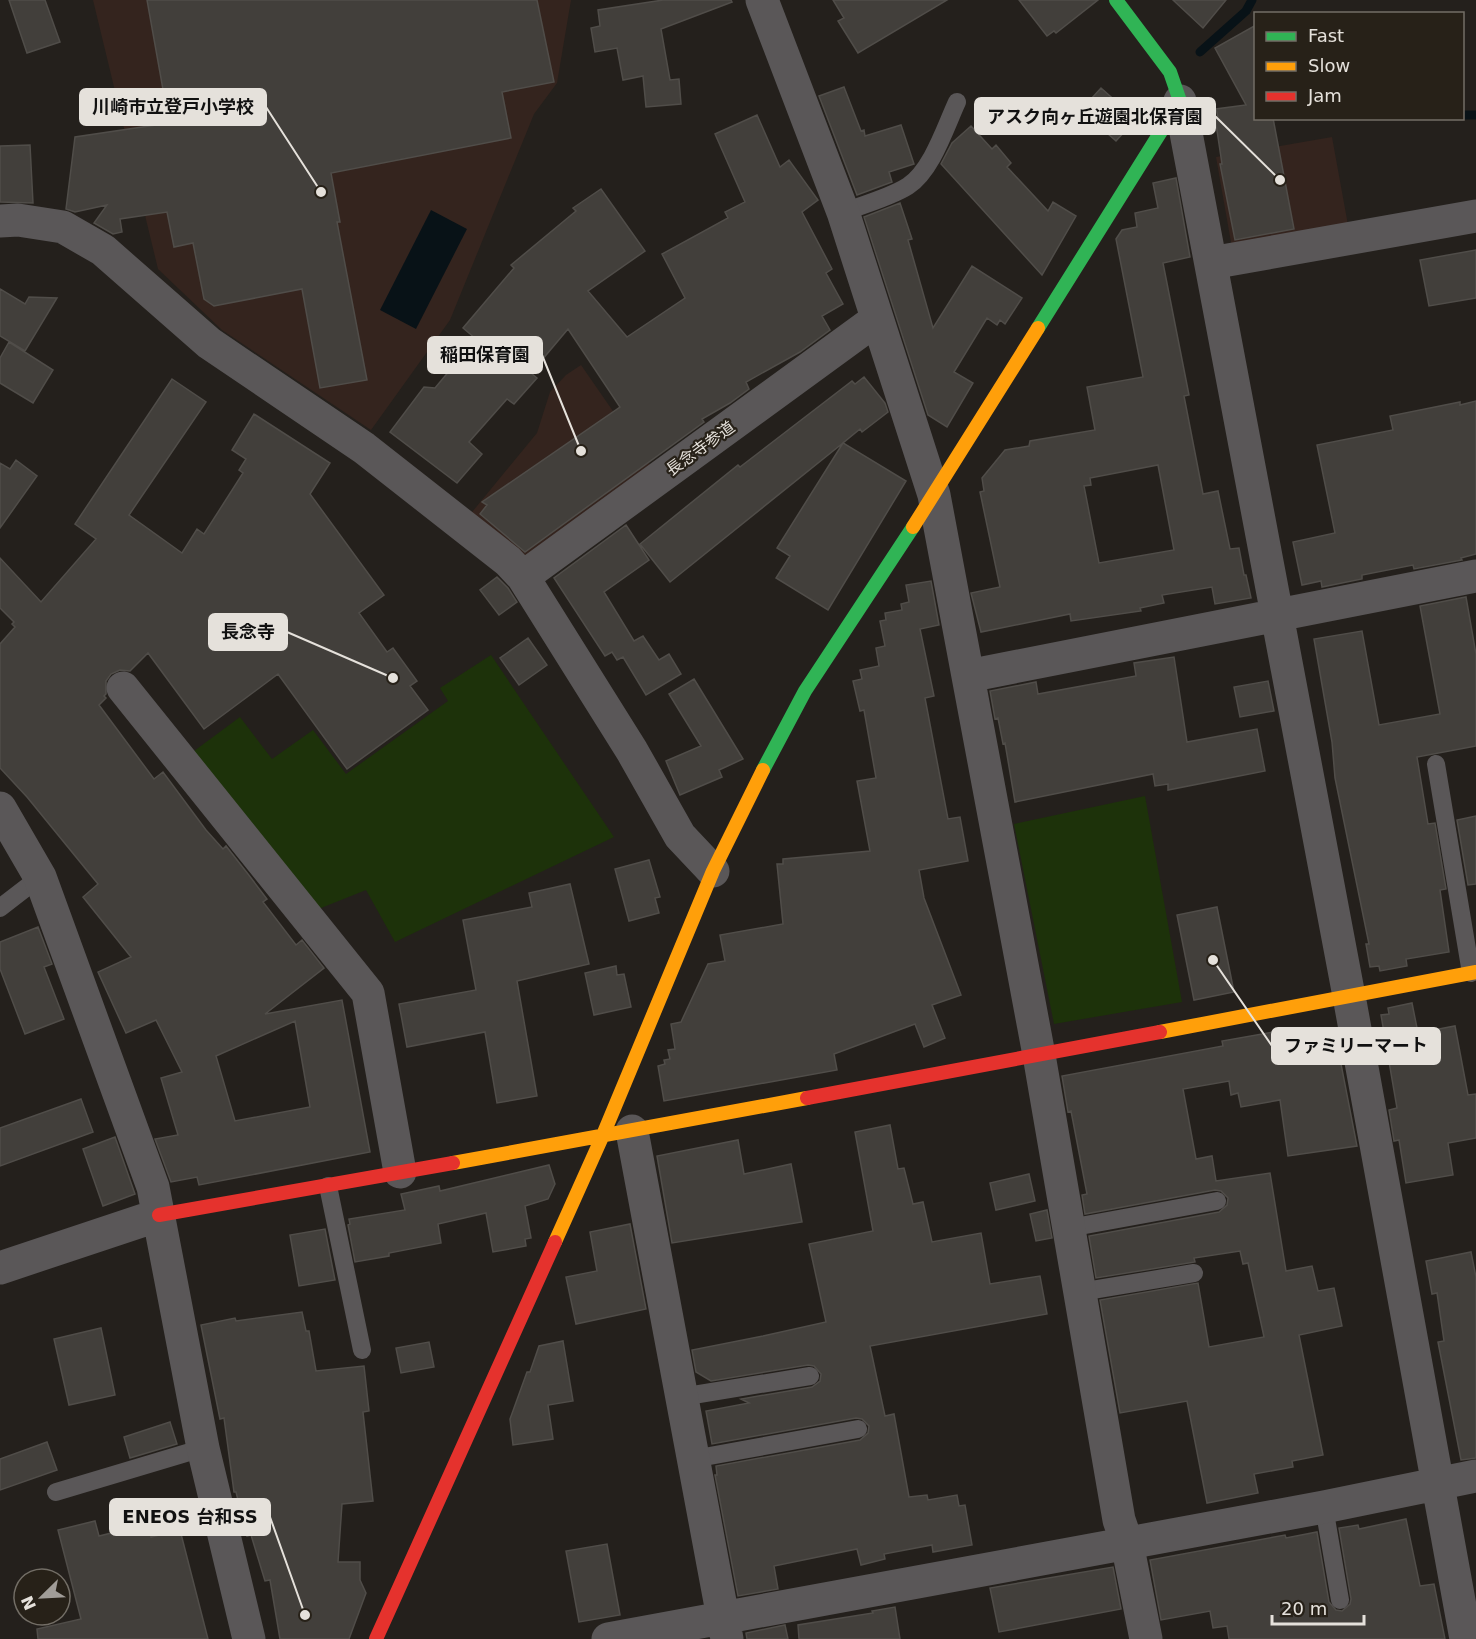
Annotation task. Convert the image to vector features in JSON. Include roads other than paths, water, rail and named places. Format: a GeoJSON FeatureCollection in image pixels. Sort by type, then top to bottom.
{"type":"FeatureCollection","features":[{"type":"Feature","properties":{"kind":"street"},"geometry":{"type":"LineString","coordinates":[[762,0],[843,212],[934,495],[1039,1055],[1119,1520],[1127,1543],[1146,1639]]}},
{"type":"Feature","properties":{"kind":"street"},"geometry":{"type":"LineString","coordinates":[[1116,0],[1170,72],[1180,101],[1349,996],[1466,1639]]}},
{"type":"Feature","properties":{"kind":"street"},"geometry":{"type":"LineString","coordinates":[[376,1639],[618,1133],[713,871],[759,777],[806,691],[934,495],[1180,101]]}},
{"type":"Feature","properties":{"kind":"street"},"geometry":{"type":"LineString","coordinates":[[1211,264],[1476,216]]}},
{"type":"Feature","properties":{"kind":"street"},"geometry":{"type":"LineString","coordinates":[[0,220],[18,220],[63,227],[103,250],[209,343],[364,448],[500,554],[523,577],[632,751],[680,836],[713,871]]}},
{"type":"Feature","properties":{"kind":"street","name":"長念寺参道"},"geometry":{"type":"LineString","coordinates":[[523,577],[877,319]]}},
{"type":"Feature","properties":{"kind":"street"},"geometry":{"type":"LineString","coordinates":[[968,676],[1476,576]]}},
{"type":"Feature","properties":{"kind":"street"},"geometry":{"type":"LineString","coordinates":[[123,688],[368,993],[400,1172]]}},
{"type":"Feature","properties":{"kind":"street"},"geometry":{"type":"LineString","coordinates":[[0,808],[40,877],[153,1187],[203,1448],[249,1639]]}},
{"type":"Feature","properties":{"kind":"street"},"geometry":{"type":"LineString","coordinates":[[0,1268],[159,1215],[618,1133],[1473,972]]}},
{"type":"Feature","properties":{"kind":"street"},"geometry":{"type":"LineString","coordinates":[[618,1133],[681,1397],[725,1628]]}},
{"type":"Feature","properties":{"kind":"street"},"geometry":{"type":"LineString","coordinates":[[608,1639],[725,1628],[1127,1543],[1476,1476]]}},
{"type":"Feature","properties":{"kind":"lane"},"geometry":{"type":"LineString","coordinates":[[843,212],[906,187],[918,179],[928,166],[957,102]]}},
{"type":"Feature","properties":{"kind":"lane"},"geometry":{"type":"LineString","coordinates":[[1436,764],[1473,972]]}},
{"type":"Feature","properties":{"kind":"lane"},"geometry":{"type":"LineString","coordinates":[[0,908],[40,877]]}},
{"type":"Feature","properties":{"kind":"lane"},"geometry":{"type":"LineString","coordinates":[[328,1186],[362,1350]]}},
{"type":"Feature","properties":{"kind":"lane"},"geometry":{"type":"LineString","coordinates":[[1070,1228],[1217,1201]]}},
{"type":"Feature","properties":{"kind":"lane"},"geometry":{"type":"LineString","coordinates":[[1080,1292],[1194,1273]]}},
{"type":"Feature","properties":{"kind":"lane"},"geometry":{"type":"LineString","coordinates":[[681,1397],[810,1376]]}},
{"type":"Feature","properties":{"kind":"lane"},"geometry":{"type":"LineString","coordinates":[[693,1459],[858,1429]]}},
{"type":"Feature","properties":{"kind":"lane"},"geometry":{"type":"LineString","coordinates":[[56,1492],[203,1448]]}},
{"type":"Feature","properties":{"kind":"lane"},"geometry":{"type":"LineString","coordinates":[[1324,1507],[1341,1600]]}},
{"type":"Feature","properties":{"kind":"waterway"},"geometry":{"type":"LineString","coordinates":[[1200,52],[1246,11],[1252,0]]}},
{"type":"Feature","properties":{"kind":"waterway"},"geometry":{"type":"LineString","coordinates":[[1464,115],[1476,115]]}},
{"type":"Feature","properties":{"kind":"place","name":"アスク向ヶ丘遊園北保育園"},"geometry":{"type":"Point","coordinates":[1280,180]}},
{"type":"Feature","properties":{"kind":"place","name":"川崎市立登戸小学校"},"geometry":{"type":"Point","coordinates":[321,192]}},
{"type":"Feature","properties":{"kind":"place","name":"稲田保育園"},"geometry":{"type":"Point","coordinates":[581,451]}},
{"type":"Feature","properties":{"kind":"place","name":"長念寺"},"geometry":{"type":"Point","coordinates":[393,678]}},
{"type":"Feature","properties":{"kind":"place","name":"ファミリーマート"},"geometry":{"type":"Point","coordinates":[1213,960]}},
{"type":"Feature","properties":{"kind":"place","name":"ENEOS 台和SS"},"geometry":{"type":"Point","coordinates":[305,1615]}}]}
